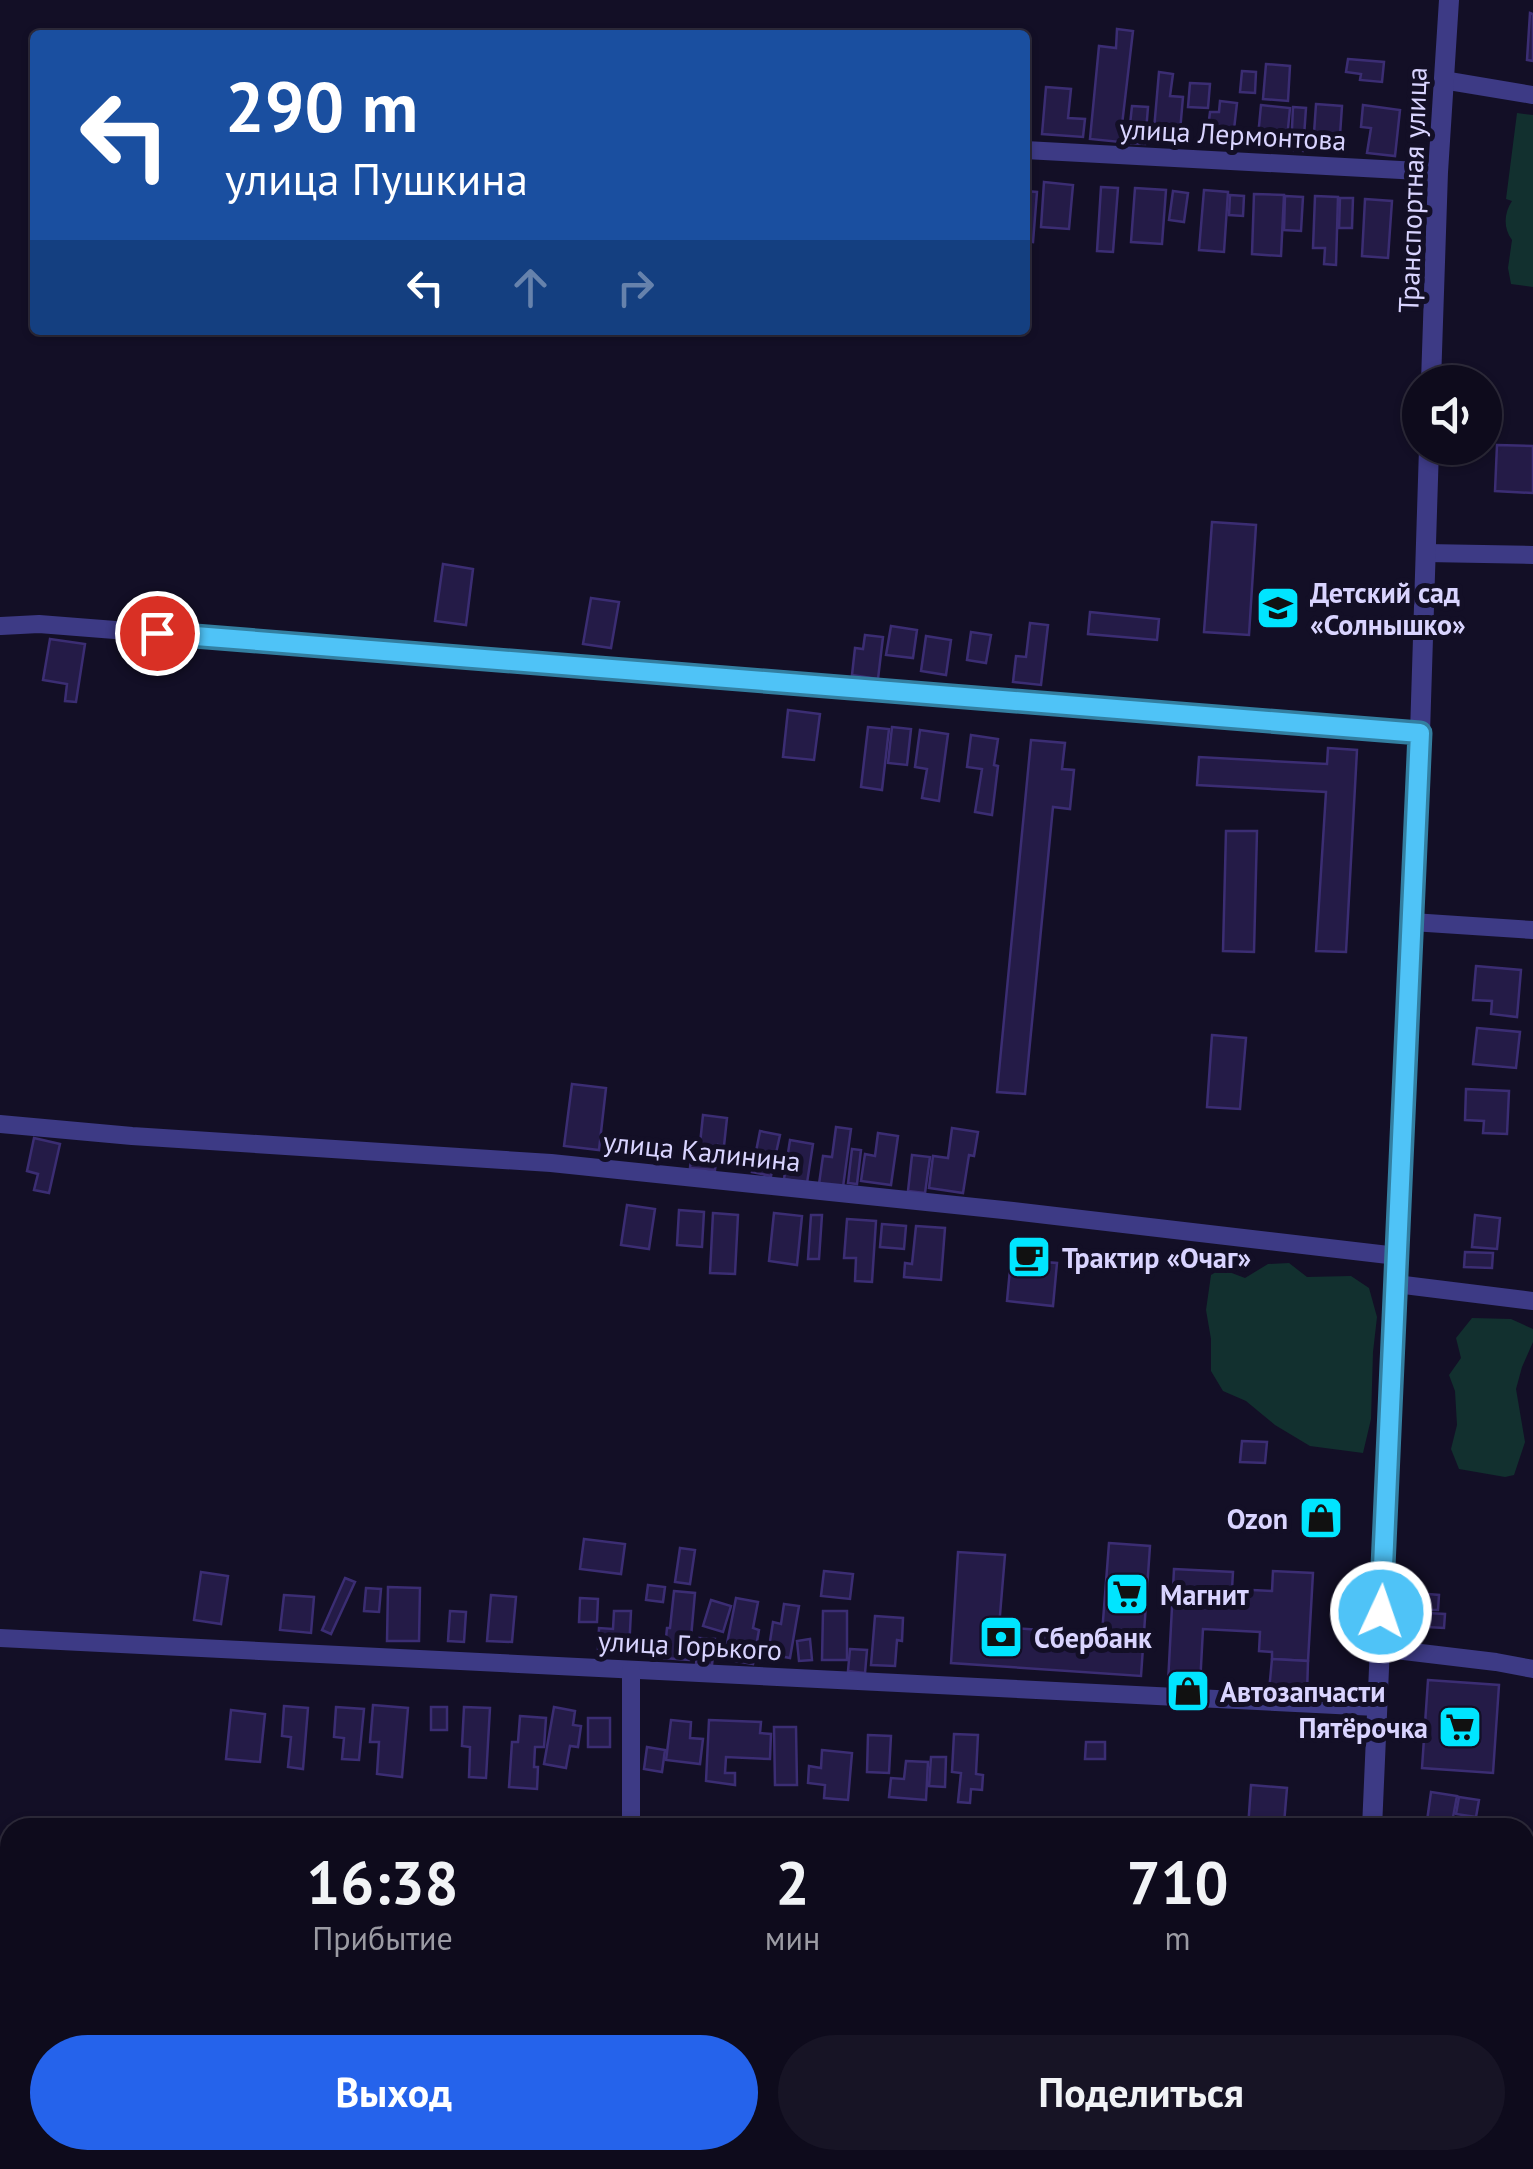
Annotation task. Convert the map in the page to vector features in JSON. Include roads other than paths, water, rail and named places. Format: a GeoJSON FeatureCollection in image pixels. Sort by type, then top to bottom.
{"type":"FeatureCollection","features":[{"type":"Feature","properties":{"kind":"street","name":"Транспортная улица"},"geometry":{"type":"LineString","coordinates":[[1432,365],[1438,172],[1450,0]]}},
{"type":"Feature","properties":{"kind":"street"},"geometry":{"type":"LineString","coordinates":[[1443,80],[1533,95]]}},
{"type":"Feature","properties":{"kind":"street","name":"улица Лермонтова"},"geometry":{"type":"LineString","coordinates":[[1030,150],[1438,172]]}},
{"type":"Feature","properties":{"kind":"street"},"geometry":{"type":"LineString","coordinates":[[1372,1818],[1429,465]]}},
{"type":"Feature","properties":{"kind":"street"},"geometry":{"type":"LineString","coordinates":[[1426,553],[1533,555]]}},
{"type":"Feature","properties":{"kind":"street"},"geometry":{"type":"LineString","coordinates":[[1,626],[39,624],[1420,733]]}},
{"type":"Feature","properties":{"kind":"street"},"geometry":{"type":"LineString","coordinates":[[1412,922],[1533,930]]}},
{"type":"Feature","properties":{"kind":"street","name":"улица Калинина"},"geometry":{"type":"LineString","coordinates":[[0,1124],[551,1163],[1397,1256]]}},
{"type":"Feature","properties":{"kind":"street"},"geometry":{"type":"LineString","coordinates":[[1396,1284],[1533,1302]]}},
{"type":"Feature","properties":{"kind":"street","name":"улица Горького"},"geometry":{"type":"LineString","coordinates":[[0,1638],[1376,1707]]}},
{"type":"Feature","properties":{"kind":"street"},"geometry":{"type":"LineString","coordinates":[[1379,1648],[1533,1668]]}},
{"type":"Feature","properties":{"kind":"street"},"geometry":{"type":"LineString","coordinates":[[631,1670],[631,1818]]}},
{"type":"Feature","properties":{"kind":"place","name":"Детский сад «Солнышко»"},"geometry":{"type":"Point","coordinates":[1278,608]}},
{"type":"Feature","properties":{"kind":"place","name":"Трактир «Очаг»"},"geometry":{"type":"Point","coordinates":[1029,1257]}},
{"type":"Feature","properties":{"kind":"place","name":"Ozon"},"geometry":{"type":"Point","coordinates":[1321,1518]}},
{"type":"Feature","properties":{"kind":"place","name":"Магнит"},"geometry":{"type":"Point","coordinates":[1127,1594]}},
{"type":"Feature","properties":{"kind":"place","name":"Сбербанк"},"geometry":{"type":"Point","coordinates":[1001,1637]}},
{"type":"Feature","properties":{"kind":"place","name":"Автозапчасти"},"geometry":{"type":"Point","coordinates":[1188,1691]}},
{"type":"Feature","properties":{"kind":"place","name":"Пятёрочка"},"geometry":{"type":"Point","coordinates":[1460,1727]}}]}
